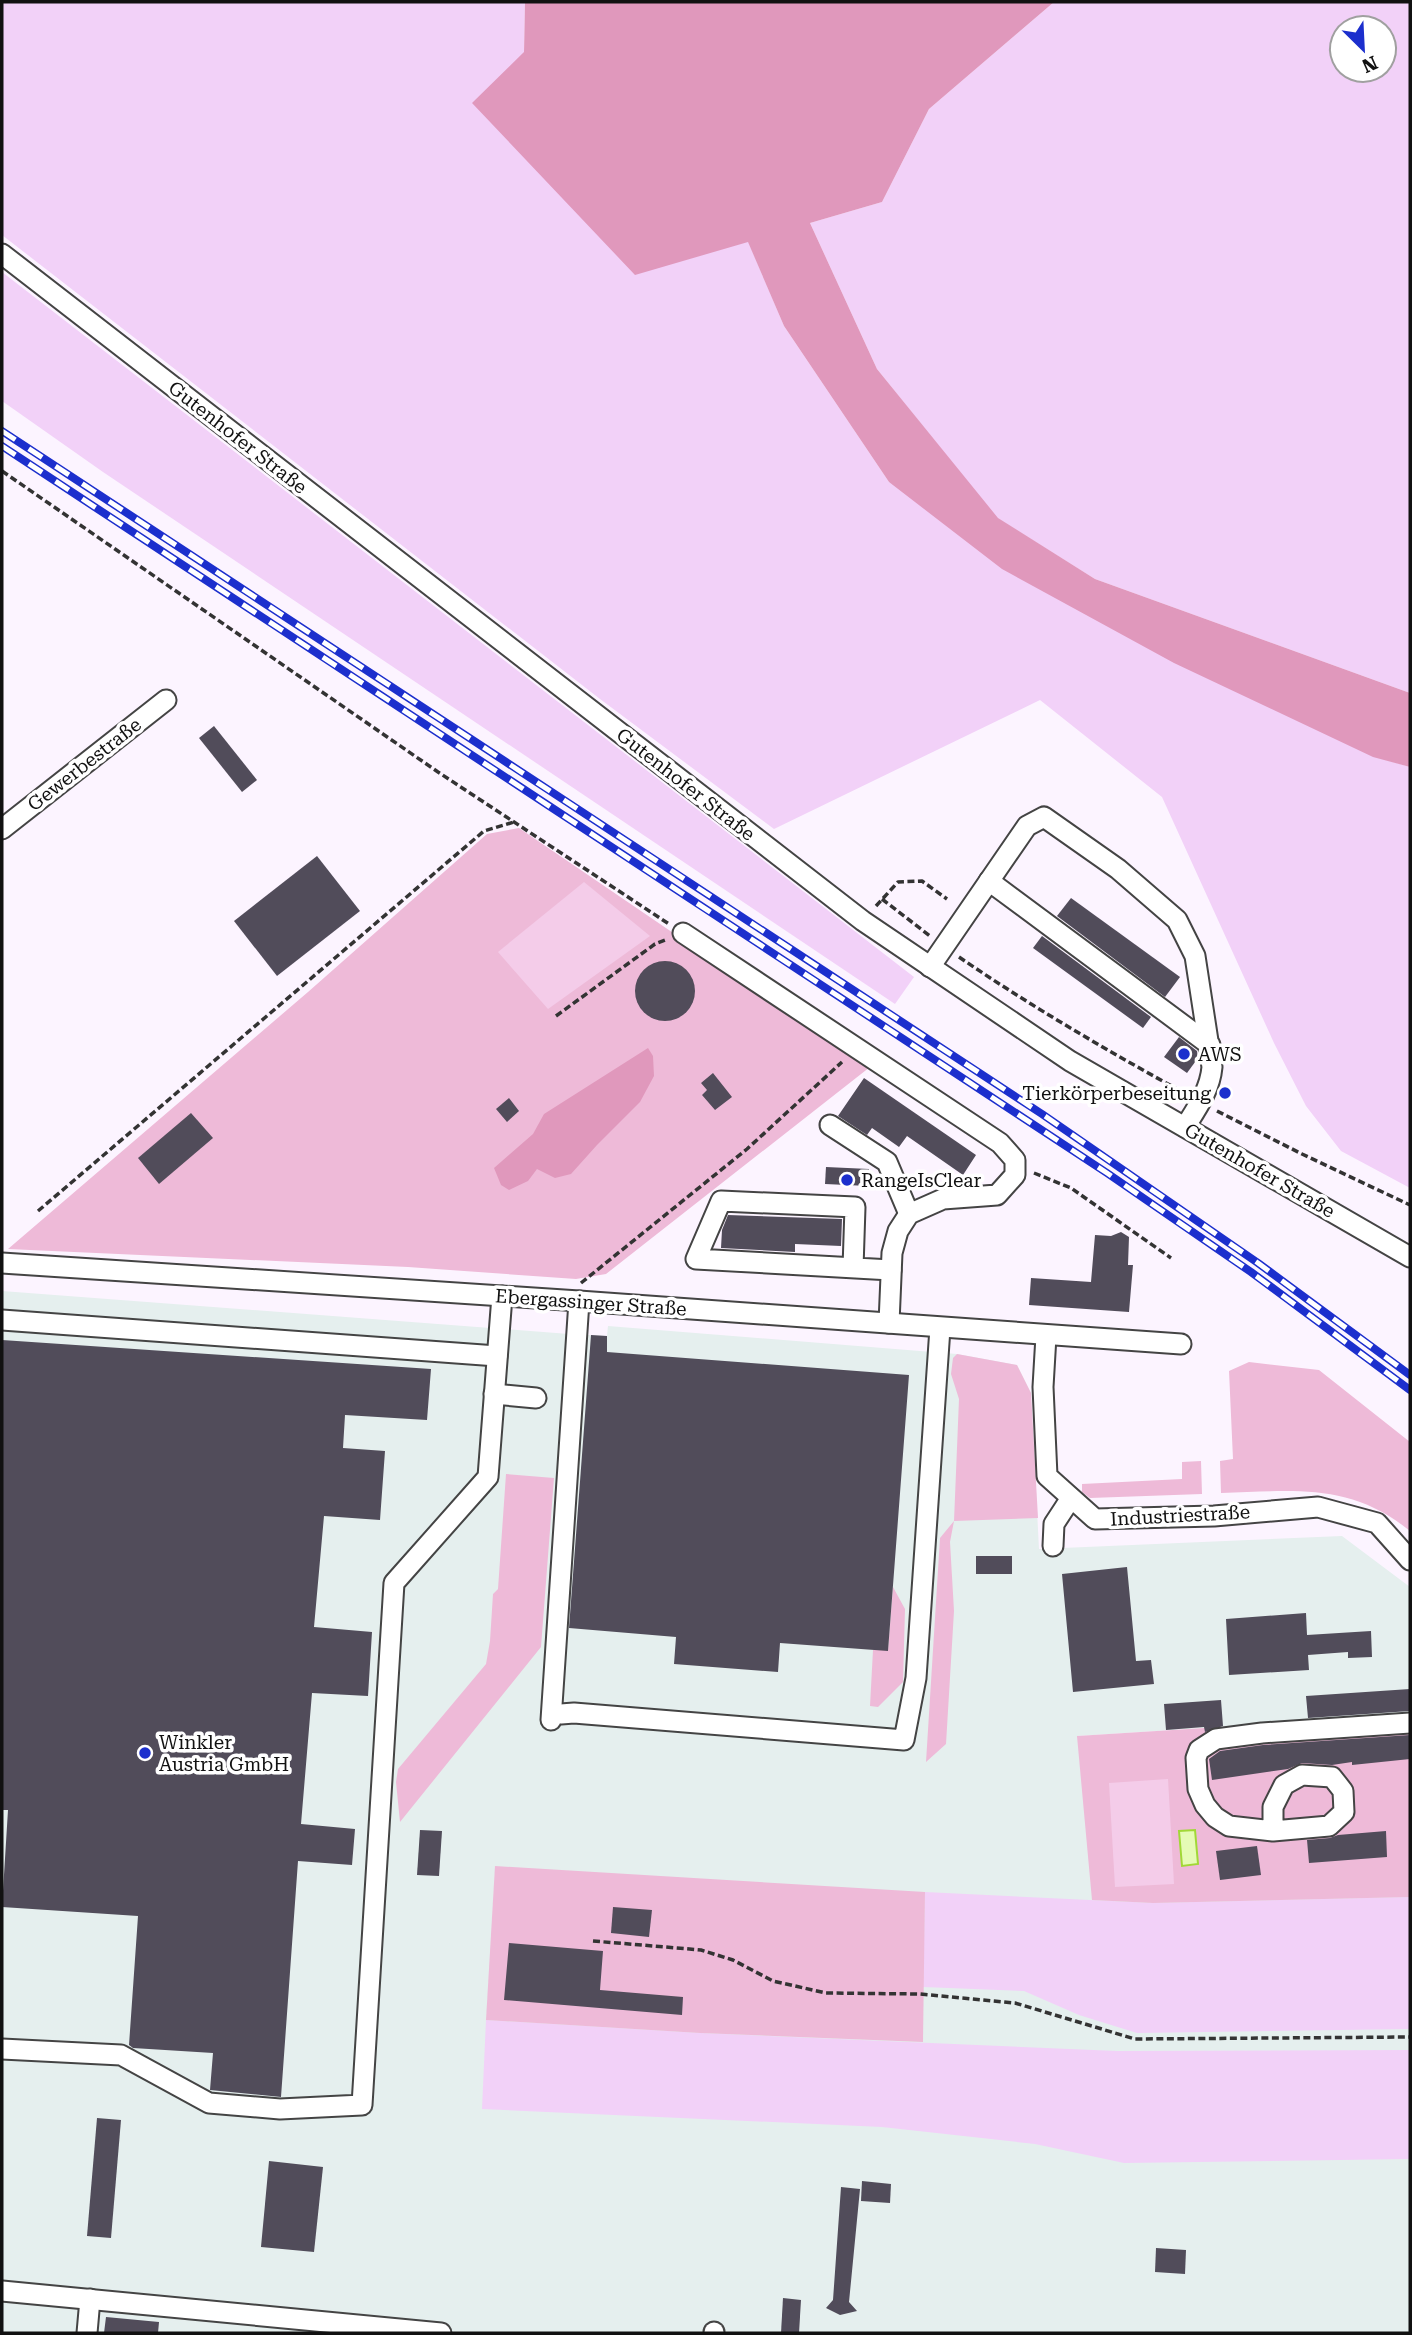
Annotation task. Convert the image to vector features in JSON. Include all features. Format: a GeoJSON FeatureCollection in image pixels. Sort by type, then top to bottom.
{"type":"FeatureCollection","features":[{"type":"Feature","properties":{"kind":"street","name":"Gutenhofer Straße"},"geometry":{"type":"LineString","coordinates":[[2,254],[863,921],[1070,1061],[1410,1257]]}},
{"type":"Feature","properties":{"kind":"street","name":"Gewerbestraße"},"geometry":{"type":"LineString","coordinates":[[2,829],[166,700]]}},
{"type":"Feature","properties":{"kind":"street"},"geometry":{"type":"LineString","coordinates":[[930,967],[1027,826],[1044,817],[1118,869],[1177,920],[1195,957],[1212,1057],[1211,1080],[1185,1127]]}},
{"type":"Feature","properties":{"kind":"street"},"geometry":{"type":"LineString","coordinates":[[989,881],[1210,1045]]}},
{"type":"Feature","properties":{"kind":"street"},"geometry":{"type":"LineString","coordinates":[[682,933],[1000,1143],[1016,1160],[1015,1175],[996,1195],[943,1199],[909,1214],[898,1231],[892,1253],[889,1323]]}},
{"type":"Feature","properties":{"kind":"street"},"geometry":{"type":"LineString","coordinates":[[830,1125],[887,1162],[909,1214]]}},
{"type":"Feature","properties":{"kind":"street"},"geometry":{"type":"LineString","coordinates":[[853,1268],[855,1207],[721,1201],[696,1259],[853,1268],[891,1270]]}},
{"type":"Feature","properties":{"kind":"street","name":"Ebergassinger Straße"},"geometry":{"type":"LineString","coordinates":[[2,1264],[579,1301],[1181,1345]]}},
{"type":"Feature","properties":{"kind":"street"},"geometry":{"type":"LineString","coordinates":[[2,2049],[121,2055],[209,2103],[280,2109],[362,2105],[394,1583],[488,1477],[502,1296]]}},
{"type":"Feature","properties":{"kind":"street"},"geometry":{"type":"LineString","coordinates":[[579,1301],[556,1717],[574,1713],[904,1741],[916,1678],[940,1328]]}},
{"type":"Feature","properties":{"kind":"street"},"geometry":{"type":"LineString","coordinates":[[2,1320],[497,1356]]}},
{"type":"Feature","properties":{"kind":"street","name":"Industriestraße"},"geometry":{"type":"LineString","coordinates":[[1046,1336],[1043,1387],[1047,1476],[1095,1519],[1214,1516],[1318,1507],[1377,1523],[1410,1560]]}},
{"type":"Feature","properties":{"kind":"street"},"geometry":{"type":"LineString","coordinates":[[494,1394],[536,1398]]}},
{"type":"Feature","properties":{"kind":"street"},"geometry":{"type":"LineString","coordinates":[[1054,1546],[1054,1524],[1071,1498]]}},
{"type":"Feature","properties":{"kind":"street"},"geometry":{"type":"LineString","coordinates":[[1273,1830],[1229,1826],[1215,1817],[1205,1805],[1198,1788],[1196,1763],[1199,1750],[1206,1744],[1216,1739],[1262,1733],[1410,1723]]}},
{"type":"Feature","properties":{"kind":"street"},"geometry":{"type":"LineString","coordinates":[[2,2291],[336,2329],[441,2333]]}},
{"type":"Feature","properties":{"kind":"street"},"geometry":{"type":"LineString","coordinates":[[87,2333],[90,2299]]}},
{"type":"Feature","properties":{"kind":"path"},"geometry":{"type":"LineString","coordinates":[[2,471],[514,822],[682,933]]}},
{"type":"Feature","properties":{"kind":"path"},"geometry":{"type":"LineString","coordinates":[[38,1211],[484,831],[514,822]]}},
{"type":"Feature","properties":{"kind":"path"},"geometry":{"type":"LineString","coordinates":[[863,921],[898,883],[922,881],[947,898]]}},
{"type":"Feature","properties":{"kind":"path"},"geometry":{"type":"LineString","coordinates":[[882,899],[943,946],[1084,1038],[1252,1130],[1410,1205]]}},
{"type":"Feature","properties":{"kind":"path"},"geometry":{"type":"LineString","coordinates":[[556,1016],[656,944],[682,933]]}},
{"type":"Feature","properties":{"kind":"path"},"geometry":{"type":"LineString","coordinates":[[579,1301],[582,1282],[747,1149],[857,1048]]}},
{"type":"Feature","properties":{"kind":"path"},"geometry":{"type":"LineString","coordinates":[[1015,1175],[1036,1172],[1071,1188],[1171,1258]]}},
{"type":"Feature","properties":{"kind":"path"},"geometry":{"type":"LineString","coordinates":[[593,1941],[701,1950],[733,1960],[773,1980],[827,1993],[920,1994],[1015,2003],[1135,2039],[1410,2037]]}},
{"type":"Feature","properties":{"kind":"shaded area"},"geometry":{"type":"Polygon","coordinates":[[[2,2],[525,2],[524,52],[748,241],[784,326],[889,482],[1373,756],[1410,767],[1410,1188],[1341,1151],[1306,1106],[1274,1043],[1162,797],[1040,700],[774,829],[600,699],[2,235],[2,2]]]}},
{"type":"Feature","properties":{"kind":"shaded area"},"geometry":{"type":"Polygon","coordinates":[[[525,2],[1054,2],[929,109],[882,202],[810,223],[877,369],[998,518],[1095,579],[1410,693],[1410,767],[1373,757],[1174,663],[1002,569],[889,482],[784,326],[748,242],[635,275],[472,103],[524,52],[525,2]]]}},
{"type":"Feature","properties":{"kind":"shaded area"},"geometry":{"type":"Polygon","coordinates":[[[1054,2],[1410,2],[1410,693],[1095,579],[997,518],[877,369],[810,223],[882,202],[929,109],[1054,2]]]}},
{"type":"Feature","properties":{"kind":"shaded area"},"geometry":{"type":"Polygon","coordinates":[[[2,272],[914,977],[895,1004],[103,472],[2,401],[2,272]]]}},
{"type":"Feature","properties":{"kind":"shaded area"},"geometry":{"type":"Polygon","coordinates":[[[519,828],[870,1067],[606,1274],[576,1279],[408,1267],[8,1249],[308,992],[487,834],[519,828]]]}},
{"type":"Feature","properties":{"kind":"shaded area"},"geometry":{"type":"Polygon","coordinates":[[[584,882],[650,936],[548,1009],[498,952],[584,882]]]}},
{"type":"Feature","properties":{"kind":"shaded area"},"geometry":{"type":"Polygon","coordinates":[[[648,1048],[653,1056],[654,1076],[640,1102],[571,1174],[555,1178],[537,1169],[528,1181],[509,1190],[501,1185],[494,1168],[533,1134],[544,1114],[648,1048]]]}},
{"type":"Feature","properties":{"kind":"shaded area"},"geometry":{"type":"Polygon","coordinates":[[[2,1291],[569,1334],[607,1336],[608,1326],[957,1354],[1017,1365],[1031,1393],[1039,1549],[1342,1536],[1410,1587],[1410,1715],[1077,1736],[1410,1883],[1410,2333],[2,2333],[2,1291]]]}},
{"type":"Feature","properties":{"kind":"shaded area"},"geometry":{"type":"Polygon","coordinates":[[[957,1354],[1017,1365],[1031,1393],[1038,1518],[954,1521],[959,1399],[951,1374],[953,1358],[957,1354]]]}},
{"type":"Feature","properties":{"kind":"shaded area"},"geometry":{"type":"Polygon","coordinates":[[[1249,1362],[1319,1370],[1410,1442],[1410,1531],[1388,1515],[1343,1497],[1297,1491],[1221,1493],[1220,1461],[1233,1459],[1229,1371],[1249,1362]]]}},
{"type":"Feature","properties":{"kind":"shaded area"},"geometry":{"type":"Polygon","coordinates":[[[1201,1461],[1202,1494],[1090,1498],[1082,1492],[1082,1484],[1182,1479],[1182,1462],[1201,1461]]]}},
{"type":"Feature","properties":{"kind":"shaded area"},"geometry":{"type":"Polygon","coordinates":[[[506,1474],[554,1478],[541,1647],[400,1822],[396,1782],[398,1769],[486,1664],[493,1594],[498,1589],[506,1474]]]}},
{"type":"Feature","properties":{"kind":"shaded area"},"geometry":{"type":"Polygon","coordinates":[[[954,1521],[950,1542],[954,1611],[946,1744],[926,1762],[940,1538],[954,1521]]]}},
{"type":"Feature","properties":{"kind":"shaded area"},"geometry":{"type":"Polygon","coordinates":[[[893,1587],[905,1609],[903,1682],[878,1707],[870,1706],[873,1650],[888,1650],[893,1587]]]}},
{"type":"Feature","properties":{"kind":"shaded area"},"geometry":{"type":"Polygon","coordinates":[[[1410,1715],[1410,1897],[1153,1903],[1092,1900],[1077,1736],[1410,1715]]]}},
{"type":"Feature","properties":{"kind":"shaded area"},"geometry":{"type":"Polygon","coordinates":[[[1168,1779],[1174,1884],[1115,1887],[1109,1783],[1168,1779]]]}},
{"type":"Feature","properties":{"kind":"shaded area"},"geometry":{"type":"Polygon","coordinates":[[[1195,1830],[1198,1864],[1182,1866],[1179,1831],[1195,1830]]]}},
{"type":"Feature","properties":{"kind":"shaded area"},"geometry":{"type":"Polygon","coordinates":[[[495,1866],[925,1892],[923,2042],[700,2033],[486,2020],[495,1866]]]}},
{"type":"Feature","properties":{"kind":"shaded area"},"geometry":{"type":"Polygon","coordinates":[[[925,1892],[1153,1903],[1410,1897],[1410,2029],[1137,2033],[1079,2015],[1024,1991],[923,1987],[925,1892]]]}},
{"type":"Feature","properties":{"kind":"shaded area"},"geometry":{"type":"Polygon","coordinates":[[[486,2020],[700,2033],[1117,2051],[1410,2050],[1410,2159],[1124,2163],[1035,2144],[882,2127],[482,2109],[486,2020]]]}},
{"type":"Feature","properties":{"kind":"building"},"geometry":{"type":"Polygon","coordinates":[[[214,726],[257,780],[242,792],[199,738],[214,726]]]}},
{"type":"Feature","properties":{"kind":"building"},"geometry":{"type":"Polygon","coordinates":[[[317,856],[360,911],[277,976],[234,921],[317,856]]]}},
{"type":"Feature","properties":{"kind":"building"},"geometry":{"type":"Polygon","coordinates":[[[1071,898],[1180,977],[1165,997],[1057,916],[1071,898]]]}},
{"type":"Feature","properties":{"kind":"building"},"geometry":{"type":"Polygon","coordinates":[[[1042,936],[1151,1017],[1143,1028],[1033,948],[1042,936]]]}},
{"type":"Feature","properties":{"kind":"building"},"geometry":{"type":"Polygon","coordinates":[[[665,961],[682,966],[690,974],[695,991],[690,1008],[682,1016],[665,1021],[648,1016],[640,1008],[635,991],[640,974],[648,966],[665,961]]]}},
{"type":"Feature","properties":{"kind":"building","name":"AWS"},"geometry":{"type":"Polygon","coordinates":[[[1179,1037],[1197,1051],[1198,1058],[1187,1073],[1164,1057],[1179,1037]]]}},
{"type":"Feature","properties":{"kind":"building"},"geometry":{"type":"Polygon","coordinates":[[[713,1073],[732,1097],[715,1110],[702,1095],[707,1090],[701,1083],[713,1073]]]}},
{"type":"Feature","properties":{"kind":"building"},"geometry":{"type":"Polygon","coordinates":[[[864,1078],[976,1155],[963,1175],[907,1136],[899,1147],[872,1128],[867,1135],[838,1116],[864,1078]]]}},
{"type":"Feature","properties":{"kind":"building"},"geometry":{"type":"Polygon","coordinates":[[[509,1098],[519,1111],[507,1122],[496,1109],[509,1098]]]}},
{"type":"Feature","properties":{"kind":"building"},"geometry":{"type":"Polygon","coordinates":[[[191,1113],[213,1138],[159,1184],[138,1158],[191,1113]]]}},
{"type":"Feature","properties":{"kind":"building","name":"RangeIsClear"},"geometry":{"type":"Polygon","coordinates":[[[826,1167],[869,1169],[868,1186],[825,1184],[826,1167]]]}},
{"type":"Feature","properties":{"kind":"building"},"geometry":{"type":"Polygon","coordinates":[[[728,1215],[842,1219],[841,1246],[795,1244],[795,1252],[721,1248],[722,1230],[728,1215]]]}},
{"type":"Feature","properties":{"kind":"building"},"geometry":{"type":"Polygon","coordinates":[[[1121,1232],[1129,1237],[1128,1265],[1133,1265],[1129,1312],[1029,1305],[1031,1278],[1091,1282],[1095,1235],[1111,1236],[1121,1232]]]}},
{"type":"Feature","properties":{"kind":"building"},"geometry":{"type":"Polygon","coordinates":[[[591,1335],[607,1336],[607,1352],[909,1375],[888,1651],[780,1643],[778,1672],[674,1664],[676,1637],[569,1628],[591,1335]]]}},
{"type":"Feature","properties":{"kind":"building","name":"Winkler Austria GmbH"},"geometry":{"type":"Polygon","coordinates":[[[2,1340],[431,1369],[427,1420],[345,1415],[343,1448],[385,1451],[380,1520],[324,1516],[314,1627],[372,1632],[368,1696],[312,1693],[301,1824],[355,1829],[352,1865],[298,1861],[281,2097],[210,2090],[213,2053],[133,2048],[129,2045],[138,1916],[2,1907],[8,1810],[2,1810],[2,1340]]]}},
{"type":"Feature","properties":{"kind":"building"},"geometry":{"type":"Polygon","coordinates":[[[976,1556],[1012,1556],[1012,1574],[976,1574],[976,1556]]]}},
{"type":"Feature","properties":{"kind":"building"},"geometry":{"type":"Polygon","coordinates":[[[1127,1567],[1136,1661],[1151,1660],[1154,1684],[1073,1692],[1062,1574],[1127,1567]]]}},
{"type":"Feature","properties":{"kind":"building"},"geometry":{"type":"Polygon","coordinates":[[[1306,1613],[1307,1635],[1371,1631],[1372,1657],[1348,1658],[1348,1652],[1308,1655],[1309,1670],[1229,1675],[1226,1619],[1306,1613]]]}},
{"type":"Feature","properties":{"kind":"building"},"geometry":{"type":"Polygon","coordinates":[[[1410,1689],[1410,1711],[1308,1718],[1306,1696],[1410,1689]]]}},
{"type":"Feature","properties":{"kind":"building"},"geometry":{"type":"Polygon","coordinates":[[[1221,1700],[1223,1726],[1205,1732],[1204,1727],[1166,1730],[1164,1704],[1221,1700]]]}},
{"type":"Feature","properties":{"kind":"building"},"geometry":{"type":"Polygon","coordinates":[[[1410,1735],[1410,1759],[1352,1765],[1352,1762],[1332,1765],[1302,1763],[1288,1769],[1212,1780],[1209,1759],[1220,1751],[1263,1745],[1410,1735]]]}},
{"type":"Feature","properties":{"kind":"building"},"geometry":{"type":"Polygon","coordinates":[[[420,1830],[442,1831],[439,1876],[417,1875],[420,1830]]]}},
{"type":"Feature","properties":{"kind":"building"},"geometry":{"type":"Polygon","coordinates":[[[1386,1831],[1387,1857],[1309,1863],[1307,1840],[1386,1831]]]}},
{"type":"Feature","properties":{"kind":"building"},"geometry":{"type":"Polygon","coordinates":[[[1257,1846],[1261,1875],[1220,1880],[1216,1851],[1257,1846]]]}},
{"type":"Feature","properties":{"kind":"building"},"geometry":{"type":"Polygon","coordinates":[[[613,1907],[652,1910],[649,1937],[611,1933],[613,1907]]]}},
{"type":"Feature","properties":{"kind":"building"},"geometry":{"type":"Polygon","coordinates":[[[509,1943],[603,1951],[600,1990],[683,1997],[682,2015],[504,2000],[509,1943]]]}},
{"type":"Feature","properties":{"kind":"building"},"geometry":{"type":"Polygon","coordinates":[[[97,2118],[121,2120],[111,2238],[87,2236],[97,2118]]]}},
{"type":"Feature","properties":{"kind":"building"},"geometry":{"type":"Polygon","coordinates":[[[269,2161],[323,2167],[314,2252],[261,2247],[269,2161]]]}},
{"type":"Feature","properties":{"kind":"building"},"geometry":{"type":"Polygon","coordinates":[[[862,2181],[891,2184],[890,2203],[861,2201],[862,2181]]]}},
{"type":"Feature","properties":{"kind":"building"},"geometry":{"type":"Polygon","coordinates":[[[841,2187],[860,2189],[849,2302],[857,2311],[840,2315],[826,2308],[833,2300],[841,2187]]]}},
{"type":"Feature","properties":{"kind":"building"},"geometry":{"type":"Polygon","coordinates":[[[1156,2248],[1186,2250],[1185,2274],[1155,2272],[1156,2248]]]}},
{"type":"Feature","properties":{"kind":"building"},"geometry":{"type":"Polygon","coordinates":[[[783,2298],[801,2300],[799,2333],[781,2333],[783,2298]]]}},
{"type":"Feature","properties":{"kind":"building"},"geometry":{"type":"Polygon","coordinates":[[[106,2317],[159,2322],[158,2333],[104,2333],[106,2317]]]}},
{"type":"Feature","properties":{"kind":"railway"},"geometry":{"type":"LineString","coordinates":[[2,431],[1042,1114],[1258,1263],[1410,1375]]}},
{"type":"Feature","properties":{"kind":"railway"},"geometry":{"type":"LineString","coordinates":[[2,446],[1107,1173],[1251,1272],[1410,1390]]}},
{"type":"Feature","properties":{"kind":"place","name":"AWS"},"geometry":{"type":"Point","coordinates":[1184,1054]}},
{"type":"Feature","properties":{"kind":"place","name":"Tierkörperbeseitung"},"geometry":{"type":"Point","coordinates":[1225,1093]}},
{"type":"Feature","properties":{"kind":"place","name":"RangeIsClear"},"geometry":{"type":"Point","coordinates":[847,1180]}},
{"type":"Feature","properties":{"kind":"place","name":"Winkler Austria GmbH"},"geometry":{"type":"Point","coordinates":[145,1753]}}]}
